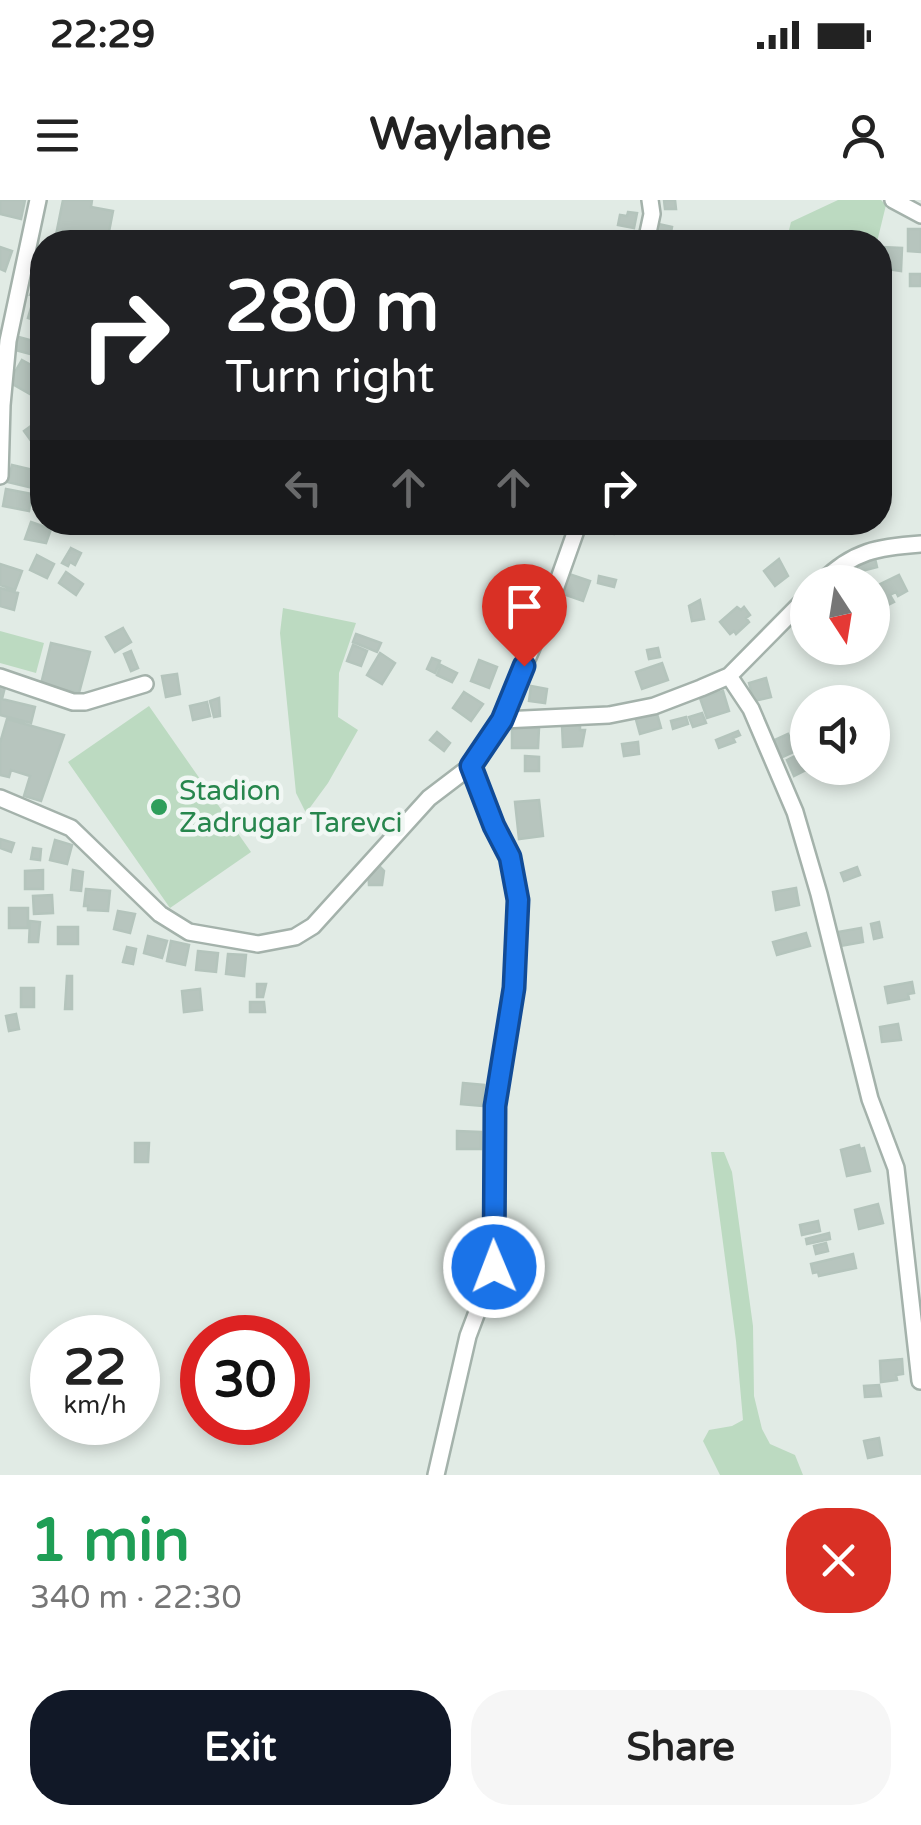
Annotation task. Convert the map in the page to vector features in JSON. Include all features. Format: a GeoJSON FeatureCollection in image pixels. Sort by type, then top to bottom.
{"type":"FeatureCollection","features":[{"type":"Feature","properties":{"kind":"street"},"geometry":{"type":"LineString","coordinates":[[32,230],[38,200]]}},
{"type":"Feature","properties":{"kind":"street"},"geometry":{"type":"LineString","coordinates":[[649,230],[650,200]]}},
{"type":"Feature","properties":{"kind":"street"},"geometry":{"type":"LineString","coordinates":[[893,200],[921,216]]}},
{"type":"Feature","properties":{"kind":"street"},"geometry":{"type":"LineString","coordinates":[[0,476],[8,341],[30,238]]}},
{"type":"Feature","properties":{"kind":"street"},"geometry":{"type":"LineString","coordinates":[[0,798],[70,828],[160,914],[189,932],[258,944],[295,937],[313,926],[429,798],[471,766],[502,720],[575,535]]}},
{"type":"Feature","properties":{"kind":"street"},"geometry":{"type":"LineString","coordinates":[[841,565],[850,557],[872,550],[921,544]]}},
{"type":"Feature","properties":{"kind":"street"},"geometry":{"type":"LineString","coordinates":[[502,720],[609,715],[639,709],[729,676],[790,614]]}},
{"type":"Feature","properties":{"kind":"street"},"geometry":{"type":"LineString","coordinates":[[729,676],[750,709],[795,812],[820,894],[870,1099],[896,1168],[920,1382]]}},
{"type":"Feature","properties":{"kind":"street"},"geometry":{"type":"LineString","coordinates":[[0,677],[73,702],[86,702],[146,684]]}},
{"type":"Feature","properties":{"kind":"street"},"geometry":{"type":"LineString","coordinates":[[515,688],[530,717]]}},
{"type":"Feature","properties":{"kind":"street"},"geometry":{"type":"LineString","coordinates":[[436,1475],[468,1336],[494,1267],[495,1106],[518,938],[518,900],[510,857],[471,766]]}},
{"type":"Feature","properties":{"kind":"green space"},"geometry":{"type":"Polygon","coordinates":[[[838,200],[881,200],[886,205],[880,230],[789,230],[791,222],[838,200]]]}},
{"type":"Feature","properties":{"kind":"green space"},"geometry":{"type":"Polygon","coordinates":[[[283,608],[356,623],[339,673],[338,717],[358,730],[306,813],[296,793],[280,633],[283,608]]]}},
{"type":"Feature","properties":{"kind":"green space"},"geometry":{"type":"Polygon","coordinates":[[[0,631],[44,643],[36,673],[0,663],[0,631]]]}},
{"type":"Feature","properties":{"kind":"green space","name":"Stadion Zadrugar Tarevci"},"geometry":{"type":"Polygon","coordinates":[[[149,706],[251,852],[170,908],[68,762],[149,706]]]}},
{"type":"Feature","properties":{"kind":"green space"},"geometry":{"type":"Polygon","coordinates":[[[711,1152],[724,1152],[732,1172],[753,1326],[754,1396],[762,1429],[770,1444],[795,1455],[803,1475],[720,1475],[703,1441],[709,1430],[743,1420],[711,1152]]]}},
{"type":"Feature","properties":{"kind":"building"},"geometry":{"type":"Polygon","coordinates":[[[0,200],[25,200],[21,219],[0,214],[0,200]]]}},
{"type":"Feature","properties":{"kind":"building"},"geometry":{"type":"Polygon","coordinates":[[[63,200],[92,200],[91,207],[113,211],[109,230],[57,230],[63,200]]]}},
{"type":"Feature","properties":{"kind":"building"},"geometry":{"type":"Polygon","coordinates":[[[664,200],[675,200],[676,209],[665,209],[664,200]]]}},
{"type":"Feature","properties":{"kind":"building"},"geometry":{"type":"Polygon","coordinates":[[[628,212],[637,213],[634,228],[618,225],[620,215],[627,216],[628,212]]]}},
{"type":"Feature","properties":{"kind":"building"},"geometry":{"type":"Polygon","coordinates":[[[654,223],[672,227],[671,230],[653,230],[654,223]]]}},
{"type":"Feature","properties":{"kind":"building"},"geometry":{"type":"Polygon","coordinates":[[[908,229],[921,229],[921,252],[908,251],[908,229]]]}},
{"type":"Feature","properties":{"kind":"building"},"geometry":{"type":"Polygon","coordinates":[[[0,247],[12,251],[5,271],[0,269],[0,247]]]}},
{"type":"Feature","properties":{"kind":"building"},"geometry":{"type":"Polygon","coordinates":[[[892,248],[902,248],[901,271],[892,270],[892,248]]]}},
{"type":"Feature","properties":{"kind":"building"},"geometry":{"type":"Polygon","coordinates":[[[910,274],[921,274],[921,286],[910,286],[910,274]]]}},
{"type":"Feature","properties":{"kind":"building"},"geometry":{"type":"Polygon","coordinates":[[[15,336],[30,340],[30,354],[12,349],[15,336]]]}},
{"type":"Feature","properties":{"kind":"building"},"geometry":{"type":"Polygon","coordinates":[[[22,360],[30,364],[30,394],[9,382],[22,360]]]}},
{"type":"Feature","properties":{"kind":"building"},"geometry":{"type":"Polygon","coordinates":[[[12,465],[30,469],[30,487],[8,482],[12,465]]]}},
{"type":"Feature","properties":{"kind":"building"},"geometry":{"type":"Polygon","coordinates":[[[6,489],[30,494],[29,511],[3,506],[6,489]]]}},
{"type":"Feature","properties":{"kind":"building"},"geometry":{"type":"Polygon","coordinates":[[[30,525],[30,535],[49,535],[46,543],[25,539],[30,525]]]}},
{"type":"Feature","properties":{"kind":"building"},"geometry":{"type":"Polygon","coordinates":[[[71,548],[81,553],[75,565],[70,562],[68,566],[62,563],[71,548]]]}},
{"type":"Feature","properties":{"kind":"building"},"geometry":{"type":"Polygon","coordinates":[[[874,554],[877,565],[856,565],[854,560],[874,554]]]}},
{"type":"Feature","properties":{"kind":"building"},"geometry":{"type":"Polygon","coordinates":[[[37,555],[54,564],[47,578],[30,570],[37,555]]]}},
{"type":"Feature","properties":{"kind":"building"},"geometry":{"type":"Polygon","coordinates":[[[779,559],[788,576],[775,586],[764,571],[779,559]]]}},
{"type":"Feature","properties":{"kind":"building"},"geometry":{"type":"Polygon","coordinates":[[[0,564],[22,571],[15,590],[0,585],[0,564]]]}},
{"type":"Feature","properties":{"kind":"building"},"geometry":{"type":"Polygon","coordinates":[[[66,572],[83,584],[76,595],[59,583],[66,572]]]}},
{"type":"Feature","properties":{"kind":"building"},"geometry":{"type":"Polygon","coordinates":[[[569,574],[590,581],[583,601],[563,594],[569,574]]]}},
{"type":"Feature","properties":{"kind":"building"},"geometry":{"type":"Polygon","coordinates":[[[899,575],[907,591],[890,595],[890,579],[899,575]]]}},
{"type":"Feature","properties":{"kind":"building"},"geometry":{"type":"Polygon","coordinates":[[[599,576],[616,580],[614,587],[598,583],[599,576]]]}},
{"type":"Feature","properties":{"kind":"building"},"geometry":{"type":"Polygon","coordinates":[[[0,588],[18,593],[14,610],[0,606],[0,588]]]}},
{"type":"Feature","properties":{"kind":"building"},"geometry":{"type":"Polygon","coordinates":[[[700,600],[704,619],[692,621],[689,606],[700,600]]]}},
{"type":"Feature","properties":{"kind":"building"},"geometry":{"type":"Polygon","coordinates":[[[737,607],[744,607],[750,615],[746,618],[749,622],[736,634],[730,634],[720,622],[737,607]]]}},
{"type":"Feature","properties":{"kind":"building"},"geometry":{"type":"Polygon","coordinates":[[[123,628],[131,642],[115,652],[106,637],[123,628]]]}},
{"type":"Feature","properties":{"kind":"building"},"geometry":{"type":"Polygon","coordinates":[[[356,634],[381,643],[377,652],[353,642],[356,634]]]}},
{"type":"Feature","properties":{"kind":"building"},"geometry":{"type":"Polygon","coordinates":[[[51,643],[90,652],[79,693],[41,684],[51,643]]]}},
{"type":"Feature","properties":{"kind":"building"},"geometry":{"type":"Polygon","coordinates":[[[353,645],[367,651],[361,666],[347,661],[353,645]]]}},
{"type":"Feature","properties":{"kind":"building"},"geometry":{"type":"Polygon","coordinates":[[[658,648],[660,657],[649,659],[647,650],[658,648]]]}},
{"type":"Feature","properties":{"kind":"building"},"geometry":{"type":"Polygon","coordinates":[[[131,651],[138,668],[131,671],[124,654],[131,651]]]}},
{"type":"Feature","properties":{"kind":"building"},"geometry":{"type":"Polygon","coordinates":[[[380,653],[395,663],[382,684],[367,675],[380,653]]]}},
{"type":"Feature","properties":{"kind":"building"},"geometry":{"type":"Polygon","coordinates":[[[432,658],[440,661],[435,673],[427,669],[432,658]]]}},
{"type":"Feature","properties":{"kind":"building"},"geometry":{"type":"Polygon","coordinates":[[[479,660],[497,667],[489,688],[471,681],[479,660]]]}},
{"type":"Feature","properties":{"kind":"building"},"geometry":{"type":"Polygon","coordinates":[[[662,663],[668,680],[642,689],[636,672],[662,663]]]}},
{"type":"Feature","properties":{"kind":"building"},"geometry":{"type":"Polygon","coordinates":[[[441,665],[457,673],[452,682],[437,675],[441,665]]]}},
{"type":"Feature","properties":{"kind":"building"},"geometry":{"type":"Polygon","coordinates":[[[177,674],[180,694],[166,697],[162,676],[177,674]]]}},
{"type":"Feature","properties":{"kind":"building"},"geometry":{"type":"Polygon","coordinates":[[[766,678],[771,697],[754,701],[749,683],[766,678]]]}},
{"type":"Feature","properties":{"kind":"building"},"geometry":{"type":"Polygon","coordinates":[[[0,681],[6,683],[2,699],[35,707],[31,723],[0,715],[0,681]]]}},
{"type":"Feature","properties":{"kind":"building"},"geometry":{"type":"Polygon","coordinates":[[[531,686],[547,689],[545,703],[529,701],[531,686]]]}},
{"type":"Feature","properties":{"kind":"building"},"geometry":{"type":"Polygon","coordinates":[[[723,691],[729,711],[707,718],[700,698],[723,691]]]}},
{"type":"Feature","properties":{"kind":"building"},"geometry":{"type":"Polygon","coordinates":[[[464,692],[483,704],[471,721],[453,708],[464,692]]]}},
{"type":"Feature","properties":{"kind":"building"},"geometry":{"type":"Polygon","coordinates":[[[219,698],[220,716],[214,717],[210,701],[219,698]]]}},
{"type":"Feature","properties":{"kind":"building"},"geometry":{"type":"Polygon","coordinates":[[[207,702],[210,716],[193,720],[190,706],[207,702]]]}},
{"type":"Feature","properties":{"kind":"building"},"geometry":{"type":"Polygon","coordinates":[[[656,710],[661,728],[640,734],[635,716],[656,710]]]}},
{"type":"Feature","properties":{"kind":"building"},"geometry":{"type":"Polygon","coordinates":[[[702,713],[706,723],[693,727],[689,717],[702,713]]]}},
{"type":"Feature","properties":{"kind":"building"},"geometry":{"type":"Polygon","coordinates":[[[686,717],[688,724],[673,729],[671,721],[686,717]]]}},
{"type":"Feature","properties":{"kind":"building"},"geometry":{"type":"Polygon","coordinates":[[[7,719],[64,735],[41,801],[24,796],[30,776],[11,770],[9,777],[0,775],[0,743],[7,719]]]}},
{"type":"Feature","properties":{"kind":"building"},"geometry":{"type":"Polygon","coordinates":[[[580,724],[580,730],[585,730],[582,746],[563,747],[562,725],[580,724]]]}},
{"type":"Feature","properties":{"kind":"building"},"geometry":{"type":"Polygon","coordinates":[[[512,728],[539,728],[538,748],[512,748],[512,728]]]}},
{"type":"Feature","properties":{"kind":"building"},"geometry":{"type":"Polygon","coordinates":[[[738,731],[735,742],[719,748],[716,740],[738,731]]]}},
{"type":"Feature","properties":{"kind":"building"},"geometry":{"type":"Polygon","coordinates":[[[437,732],[450,743],[444,751],[430,740],[437,732]]]}},
{"type":"Feature","properties":{"kind":"building"},"geometry":{"type":"Polygon","coordinates":[[[788,734],[790,754],[778,759],[770,742],[788,734]]]}},
{"type":"Feature","properties":{"kind":"building"},"geometry":{"type":"Polygon","coordinates":[[[638,742],[639,754],[624,756],[622,744],[638,742]]]}},
{"type":"Feature","properties":{"kind":"building"},"geometry":{"type":"Polygon","coordinates":[[[525,756],[539,757],[539,771],[525,771],[525,756]]]}},
{"type":"Feature","properties":{"kind":"building"},"geometry":{"type":"Polygon","coordinates":[[[539,800],[543,836],[519,839],[515,802],[539,800]]]}},
{"type":"Feature","properties":{"kind":"building"},"geometry":{"type":"Polygon","coordinates":[[[0,839],[14,843],[11,852],[0,848],[0,839]]]}},
{"type":"Feature","properties":{"kind":"building"},"geometry":{"type":"Polygon","coordinates":[[[55,840],[72,845],[67,864],[50,860],[55,840]]]}},
{"type":"Feature","properties":{"kind":"building"},"geometry":{"type":"Polygon","coordinates":[[[33,848],[41,849],[40,860],[31,859],[33,848]]]}},
{"type":"Feature","properties":{"kind":"building"},"geometry":{"type":"Polygon","coordinates":[[[380,867],[384,871],[382,885],[369,885],[368,868],[380,867]]]}},
{"type":"Feature","properties":{"kind":"building"},"geometry":{"type":"Polygon","coordinates":[[[857,867],[860,875],[844,881],[841,873],[857,867]]]}},
{"type":"Feature","properties":{"kind":"building"},"geometry":{"type":"Polygon","coordinates":[[[43,870],[43,889],[25,889],[25,871],[43,870]]]}},
{"type":"Feature","properties":{"kind":"building"},"geometry":{"type":"Polygon","coordinates":[[[73,870],[83,872],[81,891],[71,890],[73,870]]]}},
{"type":"Feature","properties":{"kind":"building"},"geometry":{"type":"Polygon","coordinates":[[[796,888],[799,905],[776,910],[773,892],[796,888]]]}},
{"type":"Feature","properties":{"kind":"building"},"geometry":{"type":"Polygon","coordinates":[[[86,889],[110,891],[108,911],[88,910],[84,906],[86,889]]]}},
{"type":"Feature","properties":{"kind":"building"},"geometry":{"type":"Polygon","coordinates":[[[52,895],[53,913],[34,914],[33,896],[52,895]]]}},
{"type":"Feature","properties":{"kind":"building"},"geometry":{"type":"Polygon","coordinates":[[[9,908],[28,908],[28,928],[9,928],[9,908]]]}},
{"type":"Feature","properties":{"kind":"building"},"geometry":{"type":"Polygon","coordinates":[[[118,911],[135,914],[130,933],[114,929],[118,911]]]}},
{"type":"Feature","properties":{"kind":"building"},"geometry":{"type":"Polygon","coordinates":[[[30,921],[40,922],[38,942],[29,942],[30,921]]]}},
{"type":"Feature","properties":{"kind":"building"},"geometry":{"type":"Polygon","coordinates":[[[879,922],[882,937],[874,939],[871,924],[879,922]]]}},
{"type":"Feature","properties":{"kind":"building"},"geometry":{"type":"Polygon","coordinates":[[[58,927],[78,927],[78,944],[58,944],[58,927]]]}},
{"type":"Feature","properties":{"kind":"building"},"geometry":{"type":"Polygon","coordinates":[[[861,928],[863,942],[840,946],[838,932],[861,928]]]}},
{"type":"Feature","properties":{"kind":"building"},"geometry":{"type":"Polygon","coordinates":[[[806,933],[810,946],[777,955],[773,942],[806,933]]]}},
{"type":"Feature","properties":{"kind":"building"},"geometry":{"type":"Polygon","coordinates":[[[148,936],[167,941],[162,958],[144,953],[148,936]]]}},
{"type":"Feature","properties":{"kind":"building"},"geometry":{"type":"Polygon","coordinates":[[[171,941],[189,945],[185,965],[167,961],[171,941]]]}},
{"type":"Feature","properties":{"kind":"building"},"geometry":{"type":"Polygon","coordinates":[[[127,947],[136,949],[133,964],[123,962],[127,947]]]}},
{"type":"Feature","properties":{"kind":"building"},"geometry":{"type":"Polygon","coordinates":[[[198,951],[218,953],[216,972],[196,970],[198,951]]]}},
{"type":"Feature","properties":{"kind":"building"},"geometry":{"type":"Polygon","coordinates":[[[228,954],[246,955],[244,976],[226,974],[228,954]]]}},
{"type":"Feature","properties":{"kind":"building"},"geometry":{"type":"Polygon","coordinates":[[[67,976],[72,976],[72,1009],[65,1009],[67,976]]]}},
{"type":"Feature","properties":{"kind":"building"},"geometry":{"type":"Polygon","coordinates":[[[912,982],[914,993],[908,994],[909,999],[888,1003],[885,987],[912,982]]]}},
{"type":"Feature","properties":{"kind":"building"},"geometry":{"type":"Polygon","coordinates":[[[257,984],[266,984],[263,997],[257,997],[257,984]]]}},
{"type":"Feature","properties":{"kind":"building"},"geometry":{"type":"Polygon","coordinates":[[[21,988],[34,988],[34,1007],[21,1007],[21,988]]]}},
{"type":"Feature","properties":{"kind":"building"},"geometry":{"type":"Polygon","coordinates":[[[200,989],[202,1010],[184,1012],[182,991],[200,989]]]}},
{"type":"Feature","properties":{"kind":"building"},"geometry":{"type":"Polygon","coordinates":[[[250,1002],[264,1002],[265,1012],[250,1012],[250,1002]]]}},
{"type":"Feature","properties":{"kind":"building"},"geometry":{"type":"Polygon","coordinates":[[[16,1014],[19,1029],[9,1031],[6,1016],[16,1014]]]}},
{"type":"Feature","properties":{"kind":"building"},"geometry":{"type":"Polygon","coordinates":[[[898,1024],[901,1040],[882,1042],[880,1027],[898,1024]]]}},
{"type":"Feature","properties":{"kind":"building"},"geometry":{"type":"Polygon","coordinates":[[[463,1083],[484,1085],[482,1106],[461,1104],[463,1083]]]}},
{"type":"Feature","properties":{"kind":"building"},"geometry":{"type":"Polygon","coordinates":[[[457,1131],[481,1132],[481,1149],[457,1149],[457,1131]]]}},
{"type":"Feature","properties":{"kind":"building"},"geometry":{"type":"Polygon","coordinates":[[[135,1143],[149,1143],[148,1162],[135,1162],[135,1143]]]}},
{"type":"Feature","properties":{"kind":"building"},"geometry":{"type":"Polygon","coordinates":[[[859,1145],[864,1148],[870,1171],[847,1176],[841,1150],[859,1145]]]}},
{"type":"Feature","properties":{"kind":"building"},"geometry":{"type":"Polygon","coordinates":[[[878,1204],[883,1223],[859,1229],[855,1210],[878,1204]]]}},
{"type":"Feature","properties":{"kind":"building"},"geometry":{"type":"Polygon","coordinates":[[[818,1221],[820,1231],[802,1235],[800,1225],[818,1221]]]}},
{"type":"Feature","properties":{"kind":"building"},"geometry":{"type":"Polygon","coordinates":[[[829,1233],[830,1239],[807,1244],[806,1239],[829,1233]]]}},
{"type":"Feature","properties":{"kind":"building"},"geometry":{"type":"Polygon","coordinates":[[[826,1243],[828,1251],[816,1254],[814,1246],[826,1243]]]}},
{"type":"Feature","properties":{"kind":"building"},"geometry":{"type":"Polygon","coordinates":[[[853,1254],[856,1268],[819,1276],[818,1272],[813,1273],[811,1264],[853,1254]]]}},
{"type":"Feature","properties":{"kind":"building"},"geometry":{"type":"Polygon","coordinates":[[[902,1359],[903,1374],[896,1375],[897,1380],[881,1382],[880,1361],[902,1359]]]}},
{"type":"Feature","properties":{"kind":"building"},"geometry":{"type":"Polygon","coordinates":[[[879,1385],[881,1396],[865,1397],[864,1386],[879,1385]]]}},
{"type":"Feature","properties":{"kind":"building"},"geometry":{"type":"Polygon","coordinates":[[[879,1438],[882,1455],[868,1458],[864,1441],[879,1438]]]}},
{"type":"Feature","properties":{"kind":"place","name":"Stadion Zadrugar Tarevci"},"geometry":{"type":"Point","coordinates":[159,807]}},
{"type":"Feature","properties":{"kind":"route"},"geometry":{"type":"LineString","coordinates":[[494,1267],[495,1106],[514,988],[518,900],[510,857],[471,766],[502,720],[524,666]]}}]}
